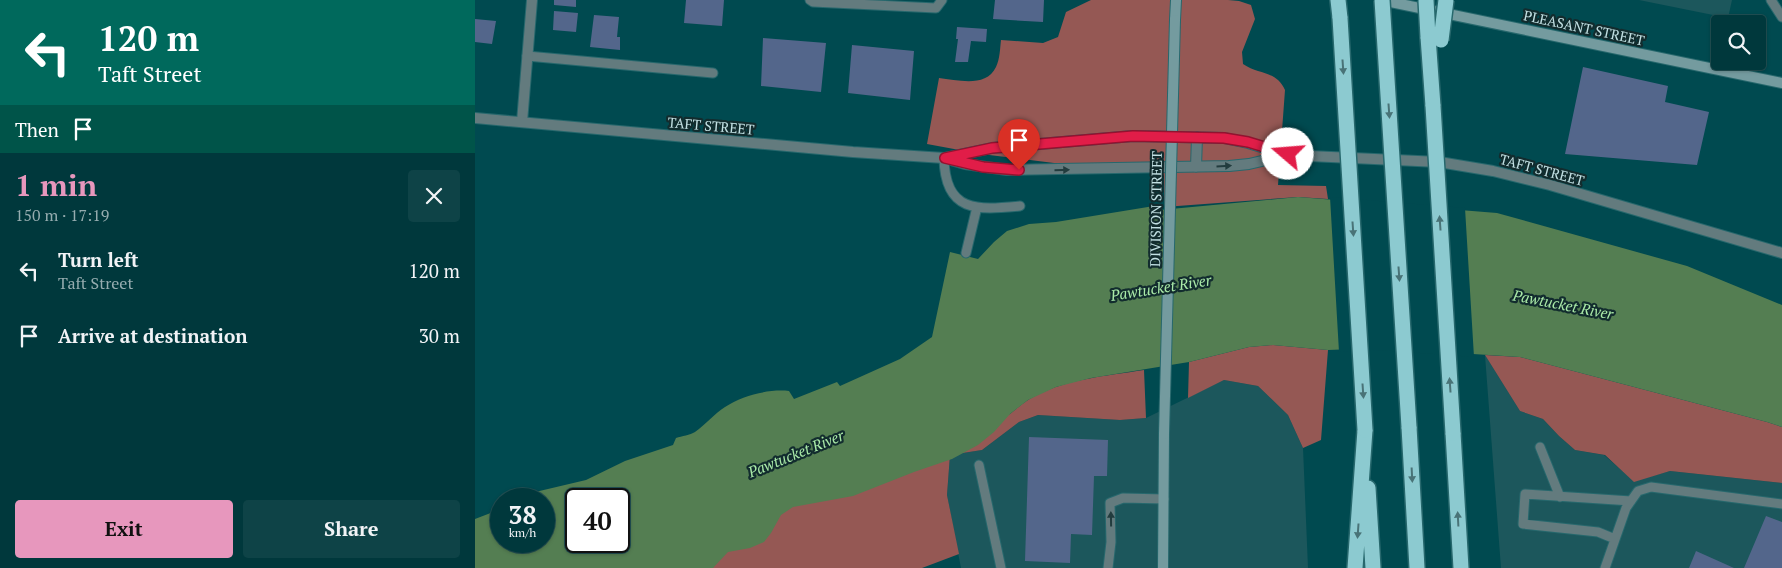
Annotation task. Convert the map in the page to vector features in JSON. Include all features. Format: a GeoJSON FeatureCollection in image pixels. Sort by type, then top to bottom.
{"type":"FeatureCollection","features":[{"type":"Feature","properties":{"kind":"highway"},"geometry":{"type":"LineString","coordinates":[[1339,0],[1373,568]]}},
{"type":"Feature","properties":{"kind":"highway"},"geometry":{"type":"LineString","coordinates":[[1381,0],[1417,568]]}},
{"type":"Feature","properties":{"kind":"highway"},"geometry":{"type":"LineString","coordinates":[[1426,0],[1435,38]]}},
{"type":"Feature","properties":{"kind":"highway"},"geometry":{"type":"LineString","coordinates":[[1446,0],[1435,38],[1433,106],[1461,568]]}},
{"type":"Feature","properties":{"kind":"highway"},"geometry":{"type":"LineString","coordinates":[[1355,568],[1365,430]]}},
{"type":"Feature","properties":{"kind":"main road","name":"DIVISION STREET"},"geometry":{"type":"LineString","coordinates":[[1163,568],[1164,434],[1176,0]]}},
{"type":"Feature","properties":{"kind":"main road","name":"PLEASANT STREET"},"geometry":{"type":"LineString","coordinates":[[1381,0],[1782,83]]}},
{"type":"Feature","properties":{"kind":"street"},"geometry":{"type":"LineString","coordinates":[[522,122],[532,0]]}},
{"type":"Feature","properties":{"kind":"street","name":"TAFT STREET"},"geometry":{"type":"LineString","coordinates":[[475,118],[853,152],[945,158],[965,164],[1007,170],[1196,167],[1249,164],[1288,154]]}},
{"type":"Feature","properties":{"kind":"street","name":"TAFT STREET"},"geometry":{"type":"LineString","coordinates":[[945,158],[992,148],[1133,136],[1224,138],[1248,142],[1288,154],[1439,162],[1475,167],[1550,185],[1782,253]]}},
{"type":"Feature","properties":{"kind":"street"},"geometry":{"type":"LineString","coordinates":[[1196,167],[1197,137]]}},
{"type":"Feature","properties":{"kind":"lane"},"geometry":{"type":"LineString","coordinates":[[810,0],[813,2],[936,8],[942,0]]}},
{"type":"Feature","properties":{"kind":"lane"},"geometry":{"type":"LineString","coordinates":[[1771,0],[1782,17]]}},
{"type":"Feature","properties":{"kind":"lane"},"geometry":{"type":"LineString","coordinates":[[527,56],[713,73]]}},
{"type":"Feature","properties":{"kind":"lane"},"geometry":{"type":"LineString","coordinates":[[945,158],[947,182],[957,200],[966,205],[977,207],[1021,206]]}},
{"type":"Feature","properties":{"kind":"lane"},"geometry":{"type":"LineString","coordinates":[[966,253],[977,207]]}},
{"type":"Feature","properties":{"kind":"lane"},"geometry":{"type":"LineString","coordinates":[[1540,447],[1560,497]]}},
{"type":"Feature","properties":{"kind":"lane"},"geometry":{"type":"LineString","coordinates":[[979,465],[1001,568]]}},
{"type":"Feature","properties":{"kind":"lane"},"geometry":{"type":"LineString","coordinates":[[1605,568],[1626,508],[1638,491],[1651,487],[1782,504]]}},
{"type":"Feature","properties":{"kind":"lane"},"geometry":{"type":"LineString","coordinates":[[1615,539],[1598,532],[1523,524],[1525,494],[1631,502]]}},
{"type":"Feature","properties":{"kind":"lane"},"geometry":{"type":"LineString","coordinates":[[1108,568],[1111,542],[1110,503],[1123,498],[1164,499]]}},
{"type":"Feature","properties":{"kind":"shaded area"},"geometry":{"type":"Polygon","coordinates":[[[1091,0],[1228,0],[1251,5],[1255,19],[1242,52],[1243,64],[1277,79],[1285,90],[1278,185],[1326,186],[1328,199],[1298,197],[1164,207],[1164,177],[1161,171],[1126,172],[981,154],[927,144],[939,78],[971,81],[986,78],[996,67],[1000,54],[1001,40],[1043,43],[1058,37],[1066,12],[1091,0]]]}},
{"type":"Feature","properties":{"kind":"shaded area"},"geometry":{"type":"Polygon","coordinates":[[[1639,0],[1732,0],[1729,15],[1713,15],[1639,0]]]}},
{"type":"Feature","properties":{"kind":"shaded area"},"geometry":{"type":"Polygon","coordinates":[[[1273,345],[1328,350],[1321,440],[1303,448],[1288,415],[1258,386],[1224,380],[1188,398],[1189,362],[1249,347],[1273,345]]]}},
{"type":"Feature","properties":{"kind":"shaded area"},"geometry":{"type":"Polygon","coordinates":[[[1485,355],[1520,411],[1543,419],[1575,450],[1604,455],[1634,481],[1670,471],[1782,483],[1782,568],[1501,568],[1485,355]]]}},
{"type":"Feature","properties":{"kind":"shaded area"},"geometry":{"type":"Polygon","coordinates":[[[1485,355],[1520,357],[1782,427],[1782,483],[1670,471],[1634,482],[1605,455],[1575,450],[1543,419],[1520,411],[1485,355]]]}},
{"type":"Feature","properties":{"kind":"shaded area"},"geometry":{"type":"Polygon","coordinates":[[[1144,370],[1146,418],[1120,420],[1038,415],[1019,422],[982,450],[950,455],[947,495],[959,554],[922,568],[707,568],[734,529],[1010,414],[1028,400],[1055,387],[1085,379],[1144,370]]]}},
{"type":"Feature","properties":{"kind":"shaded area"},"geometry":{"type":"Polygon","coordinates":[[[1224,380],[1258,386],[1288,415],[1303,448],[1308,568],[961,568],[947,495],[950,455],[982,450],[1019,422],[1038,415],[1120,420],[1146,418],[1224,380]]]}},
{"type":"Feature","properties":{"kind":"water","name":"Pawtucket River"},"geometry":{"type":"Polygon","coordinates":[[[1298,197],[1497,213],[1687,266],[1782,305],[1782,427],[1520,357],[1379,348],[1328,350],[1273,345],[1249,347],[1189,362],[1091,378],[1056,387],[1028,400],[1010,414],[994,432],[978,445],[952,459],[853,496],[793,507],[781,515],[764,542],[750,548],[728,552],[713,568],[475,568],[475,519],[490,513],[490,553],[555,553],[555,488],[552,488],[586,480],[625,461],[673,445],[676,438],[695,432],[725,407],[748,396],[773,391],[789,391],[794,399],[837,382],[840,386],[900,359],[932,337],[950,252],[978,259],[1007,231],[1029,224],[1056,222],[1154,206],[1160,210],[1298,197]]]}},
{"type":"Feature","properties":{"kind":"pier"},"geometry":{"type":"Polygon","coordinates":[[[1330,197],[1465,208],[1474,357],[1379,350],[1339,352],[1330,197]]]}},
{"type":"Feature","properties":{"kind":"building"},"geometry":{"type":"Polygon","coordinates":[[[554,0],[576,0],[576,7],[554,5],[554,0]]]}},
{"type":"Feature","properties":{"kind":"building"},"geometry":{"type":"Polygon","coordinates":[[[686,0],[724,0],[722,26],[684,23],[686,0]]]}},
{"type":"Feature","properties":{"kind":"building"},"geometry":{"type":"Polygon","coordinates":[[[995,0],[1044,0],[1043,22],[993,19],[995,0]]]}},
{"type":"Feature","properties":{"kind":"building"},"geometry":{"type":"Polygon","coordinates":[[[554,11],[578,13],[576,32],[553,30],[554,11]]]}},
{"type":"Feature","properties":{"kind":"building"},"geometry":{"type":"Polygon","coordinates":[[[594,15],[619,17],[617,37],[620,37],[620,50],[590,47],[594,15]]]}},
{"type":"Feature","properties":{"kind":"building"},"geometry":{"type":"Polygon","coordinates":[[[475,19],[496,21],[492,44],[475,42],[475,19]]]}},
{"type":"Feature","properties":{"kind":"building"},"geometry":{"type":"Polygon","coordinates":[[[957,27],[987,29],[986,42],[971,41],[968,62],[955,62],[958,39],[956,39],[957,27]]]}},
{"type":"Feature","properties":{"kind":"building"},"geometry":{"type":"Polygon","coordinates":[[[763,38],[826,43],[821,92],[761,86],[763,38]]]}},
{"type":"Feature","properties":{"kind":"building"},"geometry":{"type":"Polygon","coordinates":[[[852,45],[914,51],[910,100],[848,93],[852,45]]]}},
{"type":"Feature","properties":{"kind":"building"},"geometry":{"type":"Polygon","coordinates":[[[1583,67],[1668,86],[1665,102],[1709,112],[1697,165],[1565,154],[1583,67]]]}},
{"type":"Feature","properties":{"kind":"building"},"geometry":{"type":"Polygon","coordinates":[[[1029,437],[1108,440],[1107,476],[1094,476],[1092,535],[1071,534],[1070,563],[1025,561],[1029,437]]]}},
{"type":"Feature","properties":{"kind":"building"},"geometry":{"type":"Polygon","coordinates":[[[1766,516],[1782,522],[1782,568],[1744,568],[1766,516]]]}},
{"type":"Feature","properties":{"kind":"building"},"geometry":{"type":"Polygon","coordinates":[[[1696,551],[1734,568],[1689,568],[1696,551]]]}},
{"type":"Feature","properties":{"kind":"route"},"geometry":{"type":"LineString","coordinates":[[1019,170],[983,167],[945,158],[992,148],[1133,136],[1224,138],[1248,142],[1288,154]]}}]}
